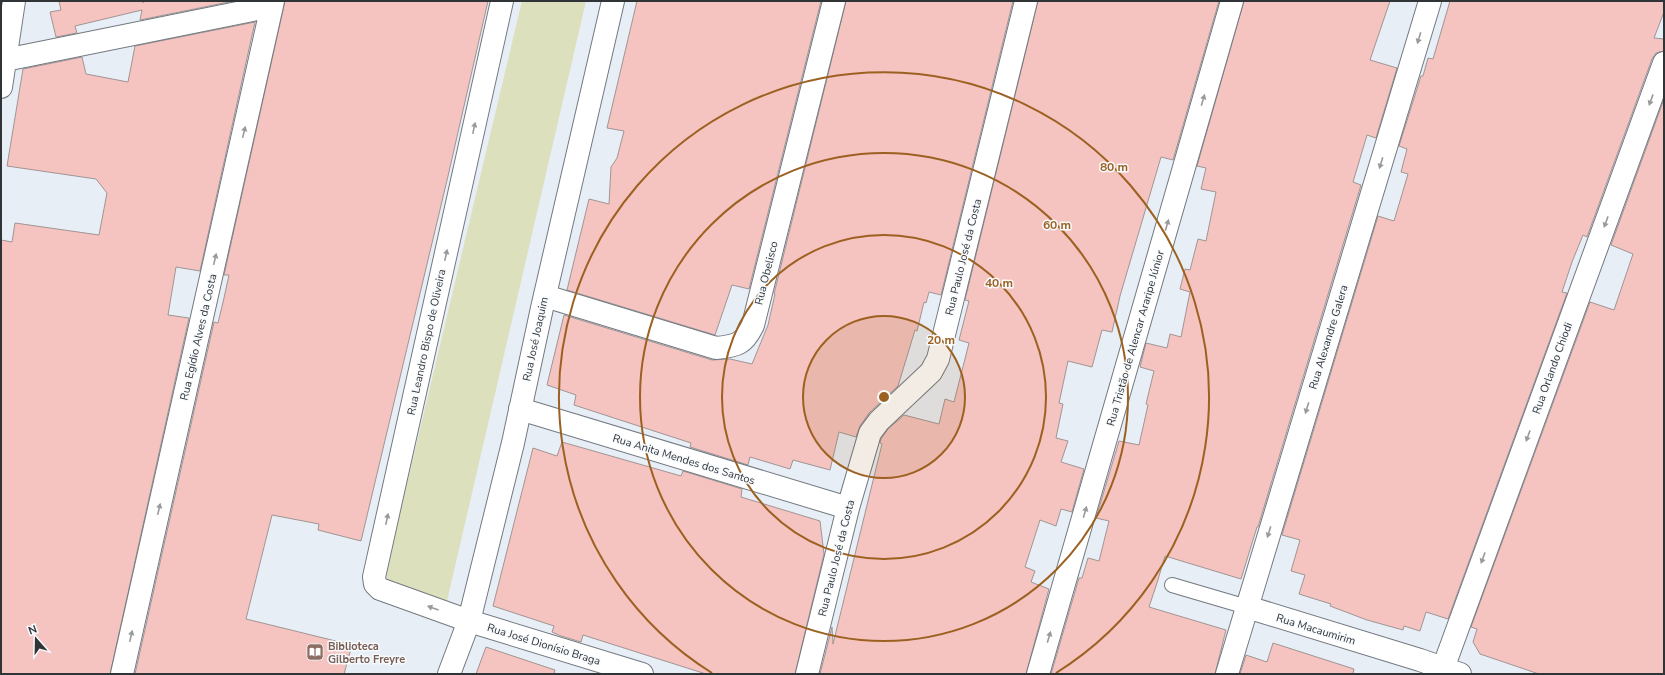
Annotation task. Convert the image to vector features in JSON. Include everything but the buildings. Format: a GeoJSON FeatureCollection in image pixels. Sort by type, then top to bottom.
{"type":"FeatureCollection","features":[{"type":"Feature","properties":{"kind":"street"},"geometry":{"type":"LineString","coordinates":[[1,87],[14,1]]}},
{"type":"Feature","properties":{"kind":"street","name":"Rua Leandro Bispo de Oliveira"},"geometry":{"type":"LineString","coordinates":[[469,622],[380,589],[375,584],[374,577],[502,1]]}},
{"type":"Feature","properties":{"kind":"street","name":"Rua José Joaquim"},"geometry":{"type":"LineString","coordinates":[[449,674],[469,622],[513,443],[545,296],[613,1]]}},
{"type":"Feature","properties":{"kind":"street","name":"Rua Obelisco"},"geometry":{"type":"LineString","coordinates":[[545,296],[716,348],[729,347],[741,343],[748,335],[753,325],[834,1]]}},
{"type":"Feature","properties":{"kind":"street","name":"Rua Paulo José da Costa"},"geometry":{"type":"LineString","coordinates":[[807,674],[848,508],[870,433],[879,421],[931,372],[938,359],[1026,1]]}},
{"type":"Feature","properties":{"kind":"street","name":"Rua Tristão de Alencar Araripe Júnior"},"geometry":{"type":"LineString","coordinates":[[1038,674],[1232,1]]}},
{"type":"Feature","properties":{"kind":"street","name":"Rua Alexandre Galera"},"geometry":{"type":"LineString","coordinates":[[1227,674],[1430,1]]}},
{"type":"Feature","properties":{"kind":"street"},"geometry":{"type":"LineString","coordinates":[[5,60],[273,3]]}},
{"type":"Feature","properties":{"kind":"street","name":"Rua Egídio Alves da Costa"},"geometry":{"type":"LineString","coordinates":[[122,674],[273,3]]}},
{"type":"Feature","properties":{"kind":"street","name":"Rua Orlando Chiodi"},"geometry":{"type":"LineString","coordinates":[[1448,672],[1664,63]]}},
{"type":"Feature","properties":{"kind":"street","name":"Rua Anita Mendes dos Santos"},"geometry":{"type":"LineString","coordinates":[[520,409],[848,508]]}},
{"type":"Feature","properties":{"kind":"street","name":"Rua Macaumirim"},"geometry":{"type":"LineString","coordinates":[[1247,607],[1448,672]]}},
{"type":"Feature","properties":{"kind":"street","name":"Rua José Dionísio Braga"},"geometry":{"type":"LineString","coordinates":[[469,622],[642,674]]}},
{"type":"Feature","properties":{"kind":"lane","name":"Rua Macaumirim"},"geometry":{"type":"LineString","coordinates":[[1172,585],[1247,607]]}},
{"type":"Feature","properties":{"kind":"green space"},"geometry":{"type":"Polygon","coordinates":[[[522,1],[586,1],[447,601],[393,589],[387,581],[386,572],[522,1]]]}},
{"type":"Feature","properties":{"kind":"place","name":"Biblioteca Gilberto Freyre"},"geometry":{"type":"Point","coordinates":[315,652]}}]}
